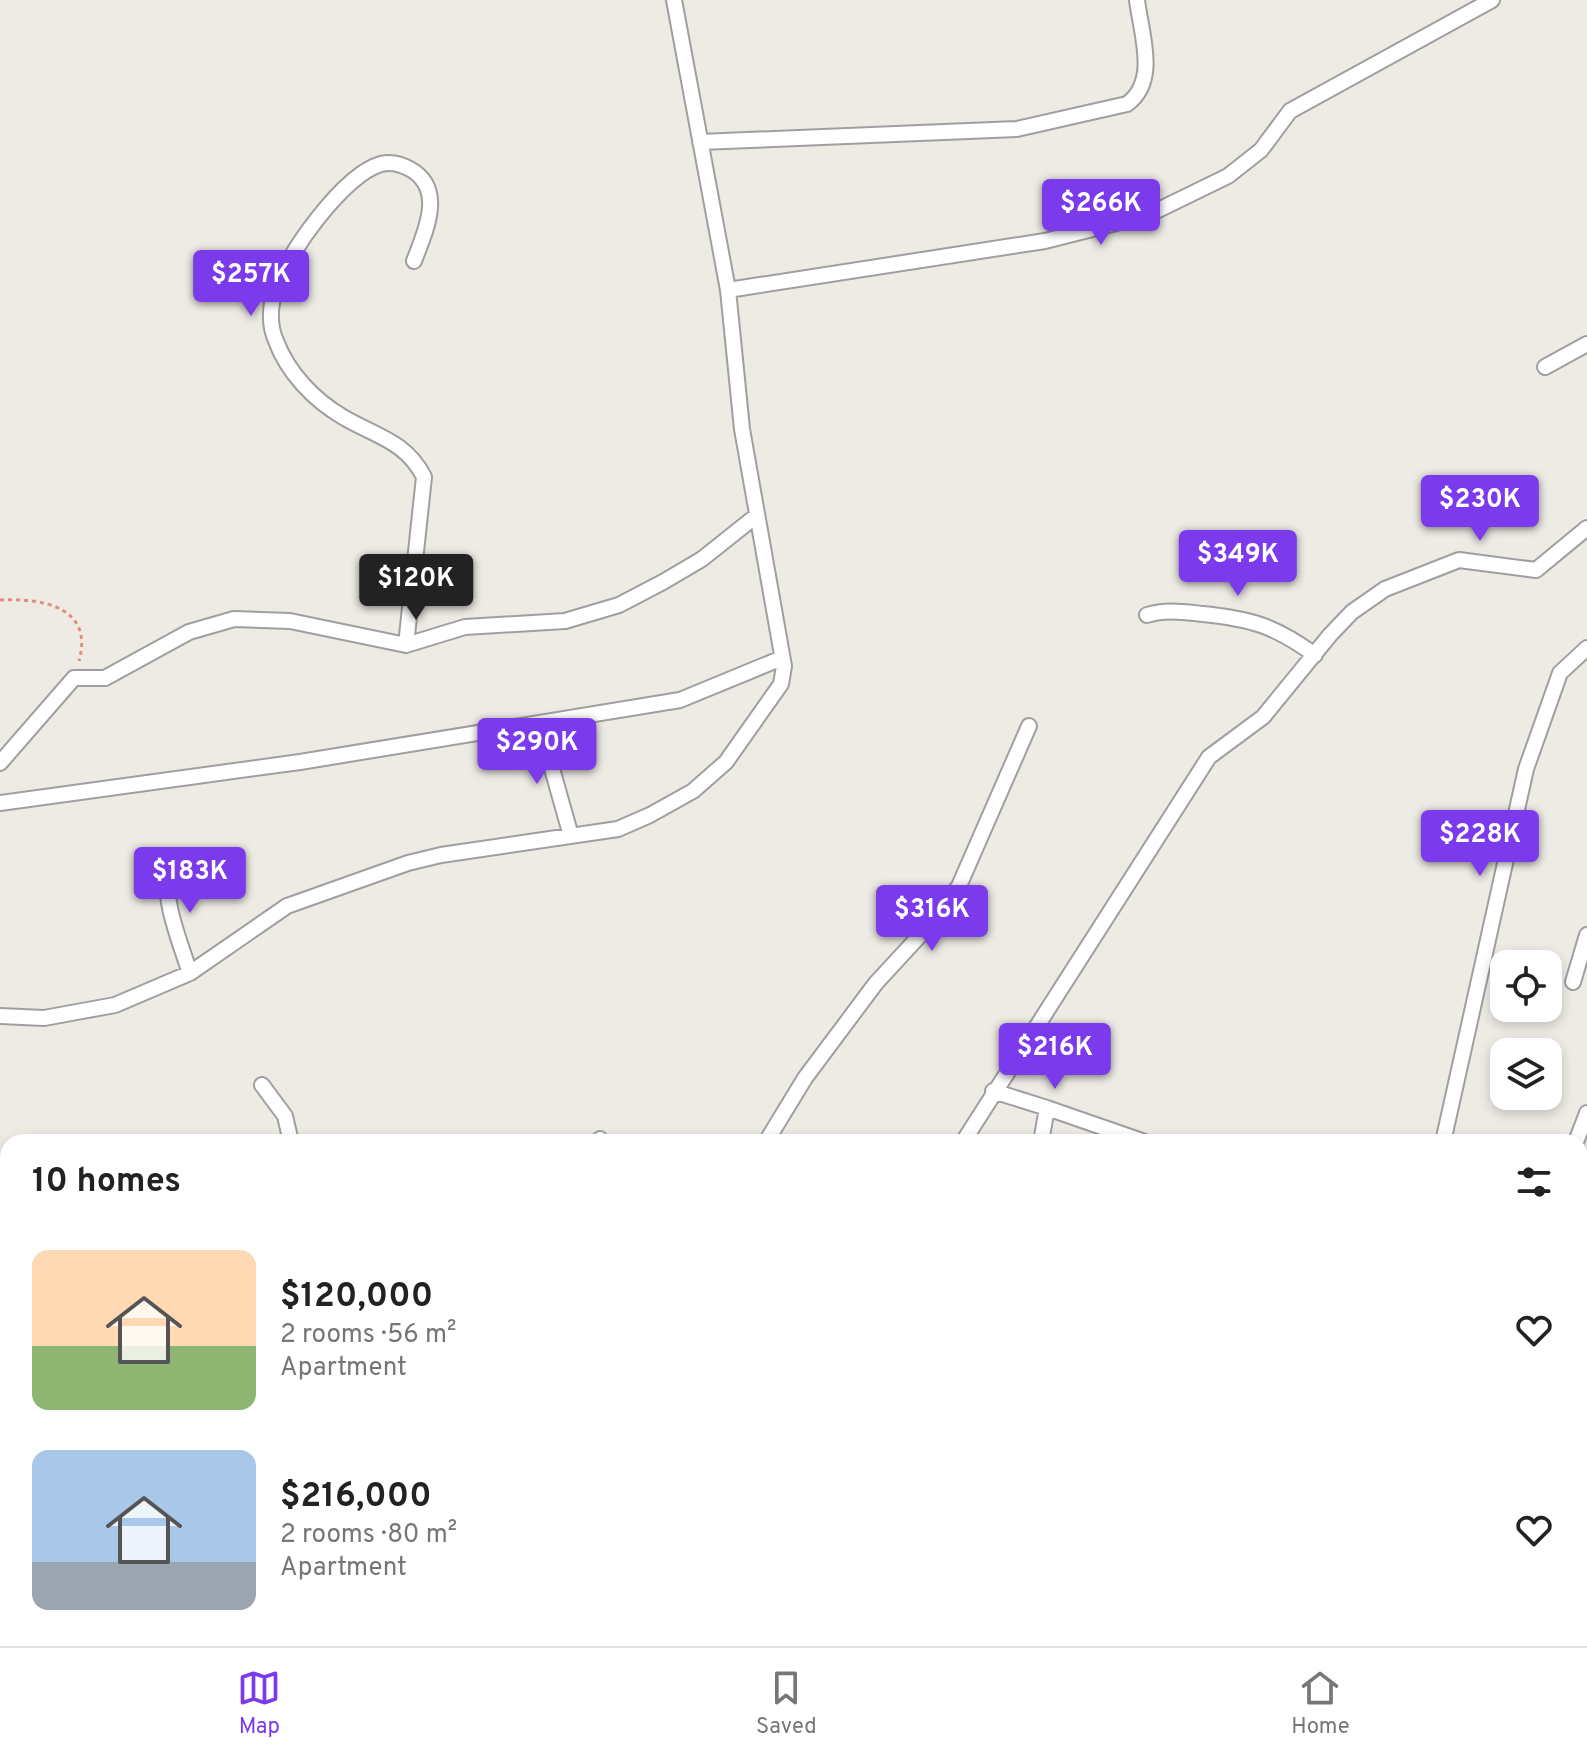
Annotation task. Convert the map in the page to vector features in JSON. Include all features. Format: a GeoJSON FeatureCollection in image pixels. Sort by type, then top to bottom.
{"type":"FeatureCollection","features":[{"type":"Feature","properties":{"kind":"street"},"geometry":{"type":"LineString","coordinates":[[2,1019],[85,1014],[128,1001],[190,973],[287,906],[441,855],[618,829],[693,791],[726,762],[772,697],[784,675],[782,658],[742,429],[728,290],[674,0]]}},
{"type":"Feature","properties":{"kind":"street"},"geometry":{"type":"LineString","coordinates":[[700,142],[1017,129],[1127,104],[1138,96],[1146,74],[1137,0]]}},
{"type":"Feature","properties":{"kind":"street"},"geometry":{"type":"LineString","coordinates":[[728,290],[1045,241],[1148,215],[1228,176],[1261,150],[1290,111],[1492,0]]}},
{"type":"Feature","properties":{"kind":"street"},"geometry":{"type":"LineString","coordinates":[[406,645],[424,477],[415,459],[396,443],[345,419],[308,391],[276,342],[269,319],[275,291],[291,258],[333,200],[380,164],[397,163],[428,184],[431,202],[428,227],[414,261]]}},
{"type":"Feature","properties":{"kind":"street"},"geometry":{"type":"LineString","coordinates":[[1545,367],[1587,344]]}},
{"type":"Feature","properties":{"kind":"street"},"geometry":{"type":"LineString","coordinates":[[0,763],[74,678],[105,678],[189,632],[234,619],[290,621],[406,645],[465,627],[565,621],[619,605],[702,559],[756,516]]}},
{"type":"Feature","properties":{"kind":"street"},"geometry":{"type":"LineString","coordinates":[[968,1134],[1209,757],[1263,717],[1352,612],[1385,589],[1459,560],[1536,570],[1587,528]]}},
{"type":"Feature","properties":{"kind":"street"},"geometry":{"type":"LineString","coordinates":[[1147,615],[1171,611],[1238,617],[1274,628],[1315,655]]}},
{"type":"Feature","properties":{"kind":"street"},"geometry":{"type":"LineString","coordinates":[[1445,1134],[1526,769],[1560,673],[1587,648]]}},
{"type":"Feature","properties":{"kind":"street"},"geometry":{"type":"LineString","coordinates":[[0,803],[540,726],[680,700],[782,658]]}},
{"type":"Feature","properties":{"kind":"street"},"geometry":{"type":"LineString","coordinates":[[540,726],[571,836]]}},
{"type":"Feature","properties":{"kind":"street"},"geometry":{"type":"LineString","coordinates":[[771,1134],[805,1078],[876,983],[937,917],[959,886],[1029,726]]}},
{"type":"Feature","properties":{"kind":"street"},"geometry":{"type":"LineString","coordinates":[[168,858],[165,879],[170,915],[190,973]]}},
{"type":"Feature","properties":{"kind":"street"},"geometry":{"type":"LineString","coordinates":[[1573,982],[1587,935]]}},
{"type":"Feature","properties":{"kind":"street"},"geometry":{"type":"LineString","coordinates":[[262,1085],[285,1116],[289,1134]]}},
{"type":"Feature","properties":{"kind":"street"},"geometry":{"type":"LineString","coordinates":[[993,1091],[1122,1134]]}},
{"type":"Feature","properties":{"kind":"street"},"geometry":{"type":"LineString","coordinates":[[1042,1134],[1047,1108]]}},
{"type":"Feature","properties":{"kind":"street"},"geometry":{"type":"LineString","coordinates":[[1579,1134],[1587,1113]]}},
{"type":"Feature","properties":{"kind":"path"},"geometry":{"type":"LineString","coordinates":[[0,600],[45,603],[72,615],[81,629],[83,643],[74,678]]}}]}
